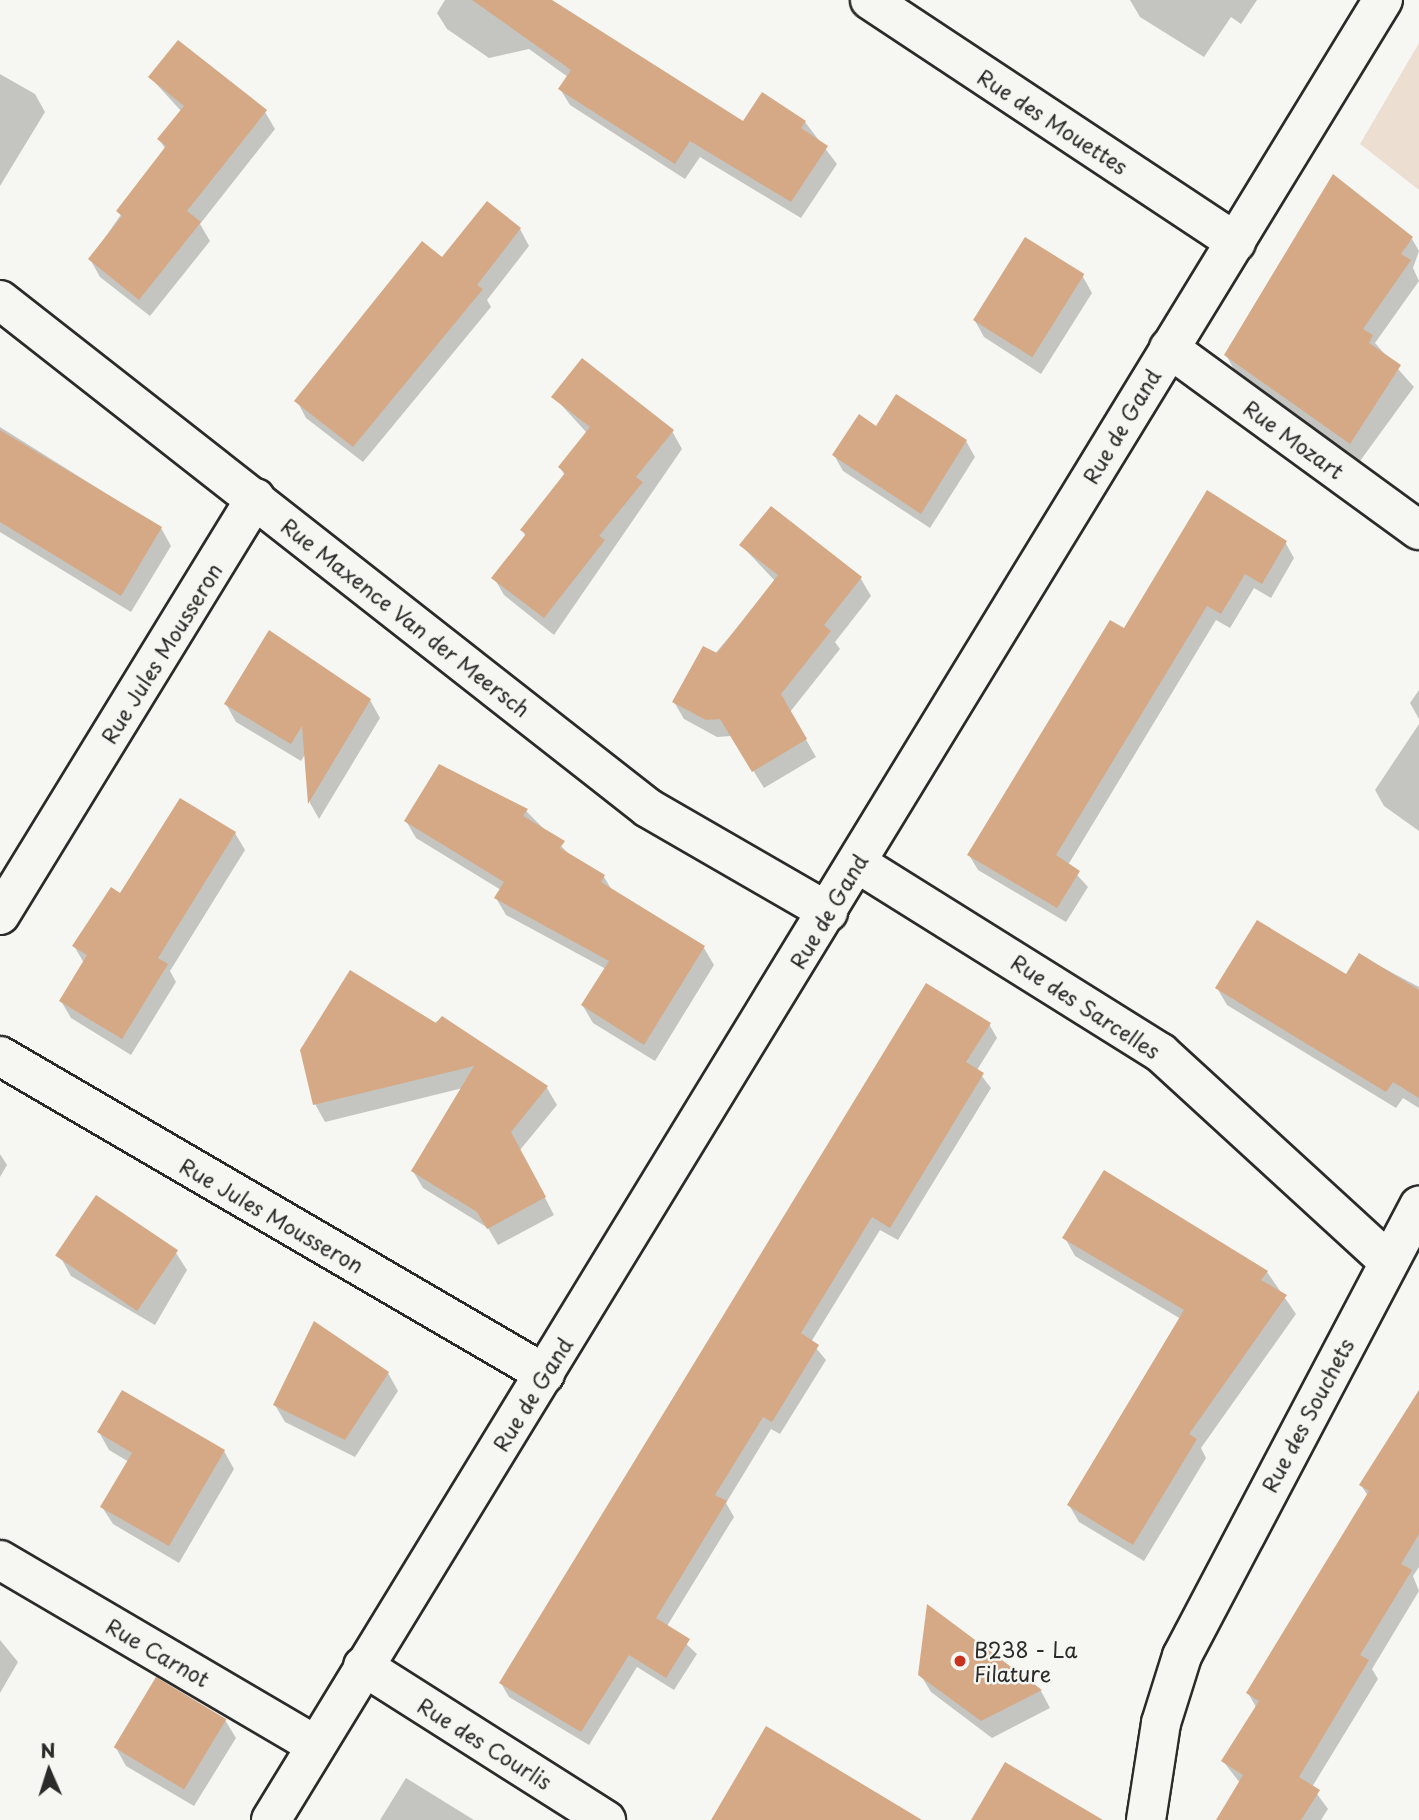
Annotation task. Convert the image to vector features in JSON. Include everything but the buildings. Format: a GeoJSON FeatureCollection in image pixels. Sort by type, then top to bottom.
{"type":"FeatureCollection","features":[{"type":"Feature","properties":{"kind":"street","name":"Rue des Mouettes"},"geometry":{"type":"LineString","coordinates":[[870,0],[1236,242]]}},
{"type":"Feature","properties":{"kind":"street","name":"Rue de Gand"},"geometry":{"type":"LineString","coordinates":[[271,1820],[362,1666],[545,1374],[1383,0]]}},
{"type":"Feature","properties":{"kind":"street","name":"Rue Maxence Van der Meersch"},"geometry":{"type":"LineString","coordinates":[[0,300],[256,498],[648,808],[828,912]]}},
{"type":"Feature","properties":{"kind":"street","name":"Rue Mozart"},"geometry":{"type":"LineString","coordinates":[[1169,348],[1419,530]]}},
{"type":"Feature","properties":{"kind":"street","name":"Rue Jules Mousseron"},"geometry":{"type":"LineString","coordinates":[[0,915],[256,498]]}},
{"type":"Feature","properties":{"kind":"street","name":"Rue des Sarcelles"},"geometry":{"type":"LineString","coordinates":[[857,863],[1151,1046],[1388,1261]]}},
{"type":"Feature","properties":{"kind":"street","name":"Rue Jules Mousseron"},"geometry":{"type":"LineString","coordinates":[[0,1056],[545,1374]]}},
{"type":"Feature","properties":{"kind":"street","name":"Rue des Souchets"},"geometry":{"type":"LineString","coordinates":[[1146,1820],[1169,1690],[1197,1626],[1419,1206]]}},
{"type":"Feature","properties":{"kind":"street","name":"Rue Carnot"},"geometry":{"type":"LineString","coordinates":[[0,1560],[315,1745]]}},
{"type":"Feature","properties":{"kind":"street","name":"Rue des Courlis"},"geometry":{"type":"LineString","coordinates":[[362,1666],[606,1820]]}},
{"type":"Feature","properties":{"kind":"shaded area"},"geometry":{"type":"Polygon","coordinates":[[[1419,43],[1419,190],[1360,144],[1419,43]]]}},
{"type":"Feature","properties":{"kind":"place","name":"B238 - La Filature"},"geometry":{"type":"Point","coordinates":[960,1661]}}]}
